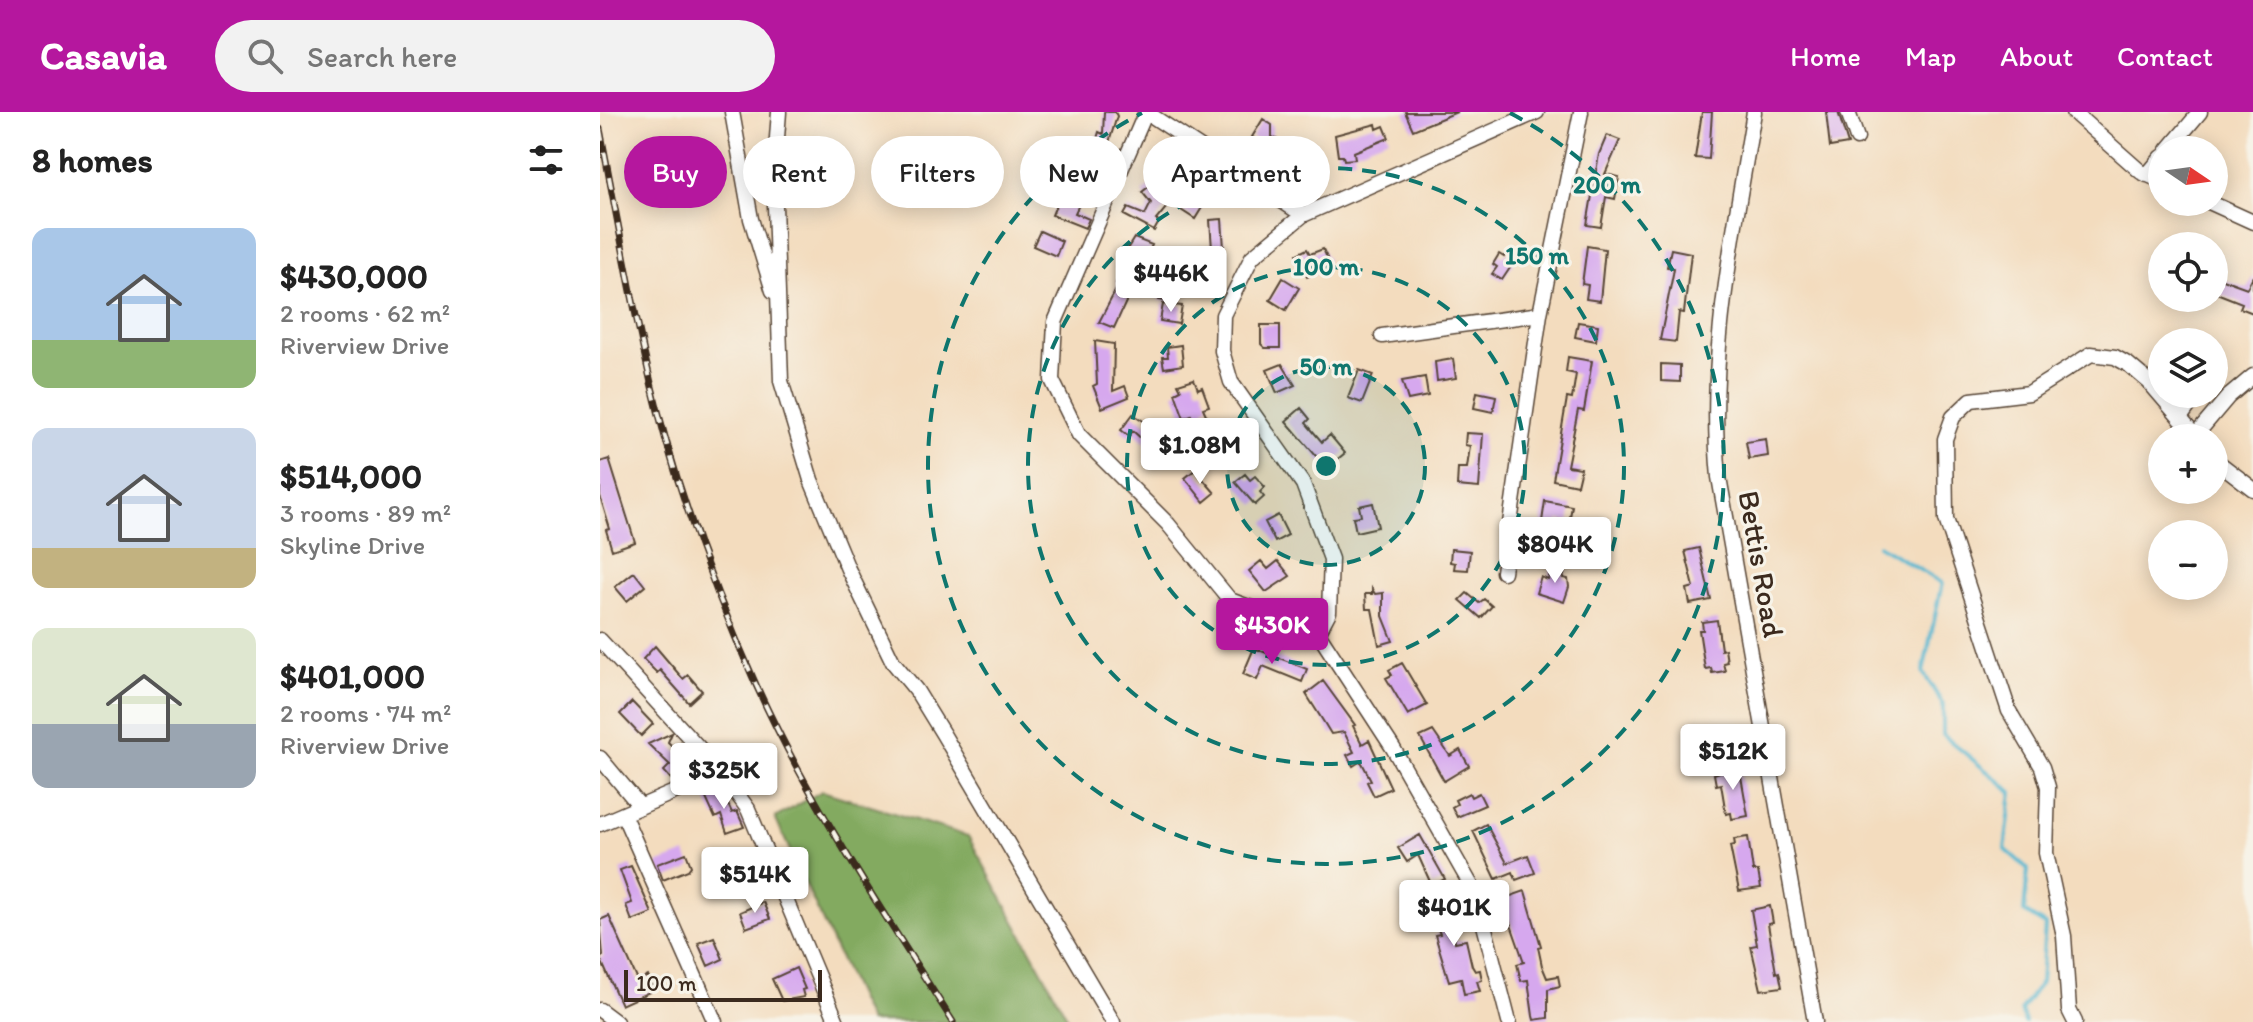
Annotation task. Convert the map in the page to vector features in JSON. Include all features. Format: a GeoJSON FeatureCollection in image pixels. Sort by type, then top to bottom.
{"type":"FeatureCollection","features":[{"type":"Feature","properties":{"kind":"street"},"geometry":{"type":"LineString","coordinates":[[732,112],[751,219],[777,302]]}},
{"type":"Feature","properties":{"kind":"street"},"geometry":{"type":"LineString","coordinates":[[779,112],[774,176],[781,381],[811,480],[848,569],[893,662],[929,712],[1113,1022]]}},
{"type":"Feature","properties":{"kind":"street"},"geometry":{"type":"LineString","coordinates":[[1303,215],[1146,112],[1055,322],[1052,380],[1079,435],[1168,524],[1230,600],[1318,633],[1393,748],[1476,894],[1509,1022]]}},
{"type":"Feature","properties":{"kind":"street"},"geometry":{"type":"LineString","coordinates":[[1318,633],[1329,612],[1331,559],[1303,484],[1231,382],[1222,351],[1223,315],[1252,257],[1303,215],[1537,112]]}},
{"type":"Feature","properties":{"kind":"street"},"geometry":{"type":"LineString","coordinates":[[1503,572],[1540,314],[1581,112]]}},
{"type":"Feature","properties":{"kind":"street","name":"Bettis Road"},"geometry":{"type":"LineString","coordinates":[[1754,112],[1718,330],[1714,431],[1719,477],[1815,1022]]}},
{"type":"Feature","properties":{"kind":"street"},"geometry":{"type":"LineString","coordinates":[[1848,112],[1857,138]]}},
{"type":"Feature","properties":{"kind":"street"},"geometry":{"type":"LineString","coordinates":[[2073,112],[2147,175]]}},
{"type":"Feature","properties":{"kind":"street"},"geometry":{"type":"LineString","coordinates":[[2180,136],[2200,112]]}},
{"type":"Feature","properties":{"kind":"street"},"geometry":{"type":"LineString","coordinates":[[2228,211],[2253,222]]}},
{"type":"Feature","properties":{"kind":"street"},"geometry":{"type":"LineString","coordinates":[[1382,336],[1540,314]]}},
{"type":"Feature","properties":{"kind":"street"},"geometry":{"type":"LineString","coordinates":[[2075,1022],[2069,1010],[2064,936],[2046,853],[2048,787],[2042,767],[2009,711],[1946,519],[1945,439],[1953,417],[1971,400],[2029,393],[2091,354],[2115,357],[2148,380]]}},
{"type":"Feature","properties":{"kind":"street"},"geometry":{"type":"LineString","coordinates":[[2206,424],[2228,397],[2253,376]]}},
{"type":"Feature","properties":{"kind":"street"},"geometry":{"type":"LineString","coordinates":[[2173,408],[2185,424]]}},
{"type":"Feature","properties":{"kind":"street"},"geometry":{"type":"LineString","coordinates":[[2180,418],[2187,408]]}},
{"type":"Feature","properties":{"kind":"street"},"geometry":{"type":"LineString","coordinates":[[2228,470],[2253,489]]}},
{"type":"Feature","properties":{"kind":"street"},"geometry":{"type":"LineString","coordinates":[[600,640],[721,772],[748,809],[837,1022]]}},
{"type":"Feature","properties":{"kind":"street"},"geometry":{"type":"LineString","coordinates":[[600,758],[640,806]]}},
{"type":"Feature","properties":{"kind":"street"},"geometry":{"type":"LineString","coordinates":[[600,824],[721,772]]}},
{"type":"Feature","properties":{"kind":"street"},"geometry":{"type":"LineString","coordinates":[[623,814],[715,1022]]}},
{"type":"Feature","properties":{"kind":"street"},"geometry":{"type":"LineString","coordinates":[[600,1010],[616,1022]]}},
{"type":"Feature","properties":{"kind":"green space"},"geometry":{"type":"Polygon","coordinates":[[[822,791],[968,836],[1070,1022],[869,1022],[775,818],[822,791]]]}},
{"type":"Feature","properties":{"kind":"building"},"geometry":{"type":"Polygon","coordinates":[[[1104,112],[1115,112],[1117,116],[1111,136],[1098,136],[1099,132],[1103,134],[1104,112]]]}},
{"type":"Feature","properties":{"kind":"building"},"geometry":{"type":"Polygon","coordinates":[[[1405,112],[1457,112],[1413,130],[1405,112]]]}},
{"type":"Feature","properties":{"kind":"building"},"geometry":{"type":"Polygon","coordinates":[[[1702,112],[1712,112],[1709,159],[1695,158],[1702,112]]]}},
{"type":"Feature","properties":{"kind":"building"},"geometry":{"type":"Polygon","coordinates":[[[1826,112],[1838,112],[1848,144],[1830,147],[1826,112]]]}},
{"type":"Feature","properties":{"kind":"building"},"geometry":{"type":"Polygon","coordinates":[[[1263,119],[1272,125],[1272,136],[1253,136],[1263,119]]]}},
{"type":"Feature","properties":{"kind":"building"},"geometry":{"type":"Polygon","coordinates":[[[1376,124],[1377,129],[1384,126],[1389,138],[1354,152],[1355,159],[1344,160],[1343,156],[1338,156],[1335,135],[1376,124]]]}},
{"type":"Feature","properties":{"kind":"building"},"geometry":{"type":"Polygon","coordinates":[[[1607,135],[1620,140],[1605,174],[1619,177],[1615,199],[1606,197],[1601,227],[1587,225],[1599,154],[1607,135]]]}},
{"type":"Feature","properties":{"kind":"building"},"geometry":{"type":"Polygon","coordinates":[[[1055,208],[1077,208],[1075,213],[1089,219],[1085,228],[1052,215],[1055,208]]]}},
{"type":"Feature","properties":{"kind":"building"},"geometry":{"type":"Polygon","coordinates":[[[1128,208],[1145,215],[1148,208],[1166,208],[1156,220],[1159,222],[1154,231],[1124,215],[1128,208]]]}},
{"type":"Feature","properties":{"kind":"building"},"geometry":{"type":"Polygon","coordinates":[[[1178,208],[1202,208],[1195,219],[1178,208]]]}},
{"type":"Feature","properties":{"kind":"building"},"geometry":{"type":"Polygon","coordinates":[[[1222,219],[1224,248],[1212,249],[1210,220],[1222,219]]]}},
{"type":"Feature","properties":{"kind":"building"},"geometry":{"type":"Polygon","coordinates":[[[1040,231],[1062,241],[1056,256],[1033,246],[1040,231]]]}},
{"type":"Feature","properties":{"kind":"building"},"geometry":{"type":"Polygon","coordinates":[[[1134,238],[1152,245],[1114,328],[1099,322],[1119,284],[1116,283],[1122,269],[1116,267],[1134,238]]]}},
{"type":"Feature","properties":{"kind":"building"},"geometry":{"type":"Polygon","coordinates":[[[1587,246],[1605,249],[1600,301],[1586,299],[1588,285],[1582,284],[1587,246]]]}},
{"type":"Feature","properties":{"kind":"building"},"geometry":{"type":"Polygon","coordinates":[[[1307,249],[1310,254],[1323,249],[1328,260],[1320,264],[1323,270],[1307,277],[1297,254],[1307,249]]]}},
{"type":"Feature","properties":{"kind":"building"},"geometry":{"type":"Polygon","coordinates":[[[1671,249],[1691,253],[1684,313],[1679,312],[1676,342],[1660,340],[1674,268],[1667,267],[1671,249]]]}},
{"type":"Feature","properties":{"kind":"building"},"geometry":{"type":"Polygon","coordinates":[[[1506,253],[1516,259],[1502,280],[1492,274],[1497,267],[1493,264],[1499,254],[1504,257],[1506,253]]]}},
{"type":"Feature","properties":{"kind":"building"},"geometry":{"type":"Polygon","coordinates":[[[1180,258],[1199,267],[1194,279],[1190,277],[1187,283],[1175,277],[1171,302],[1159,300],[1160,288],[1164,288],[1180,258]]]}},
{"type":"Feature","properties":{"kind":"building"},"geometry":{"type":"Polygon","coordinates":[[[2253,276],[2253,313],[2240,308],[2242,303],[2228,298],[2228,281],[2247,288],[2253,276]]]}},
{"type":"Feature","properties":{"kind":"building"},"geometry":{"type":"Polygon","coordinates":[[[1283,278],[1299,288],[1286,310],[1270,300],[1283,278]]]}},
{"type":"Feature","properties":{"kind":"building"},"geometry":{"type":"Polygon","coordinates":[[[1163,304],[1182,306],[1179,324],[1160,321],[1163,304]]]}},
{"type":"Feature","properties":{"kind":"building"},"geometry":{"type":"Polygon","coordinates":[[[1578,322],[1598,325],[1596,341],[1575,337],[1578,322]]]}},
{"type":"Feature","properties":{"kind":"building"},"geometry":{"type":"Polygon","coordinates":[[[1261,325],[1280,325],[1280,348],[1265,348],[1261,344],[1261,325]]]}},
{"type":"Feature","properties":{"kind":"building"},"geometry":{"type":"Polygon","coordinates":[[[1095,341],[1114,344],[1113,391],[1125,386],[1129,397],[1102,408],[1093,386],[1097,384],[1095,341]]]}},
{"type":"Feature","properties":{"kind":"building"},"geometry":{"type":"Polygon","coordinates":[[[1181,345],[1183,365],[1164,368],[1162,357],[1168,357],[1167,347],[1181,345]]]}},
{"type":"Feature","properties":{"kind":"building"},"geometry":{"type":"Polygon","coordinates":[[[1568,357],[1592,361],[1584,411],[1578,410],[1567,466],[1581,468],[1577,485],[1553,480],[1567,398],[1572,399],[1576,374],[1566,372],[1568,357]]]}},
{"type":"Feature","properties":{"kind":"building"},"geometry":{"type":"Polygon","coordinates":[[[1453,359],[1456,378],[1437,381],[1435,362],[1453,359]]]}},
{"type":"Feature","properties":{"kind":"building"},"geometry":{"type":"Polygon","coordinates":[[[1282,364],[1295,385],[1277,393],[1267,370],[1282,364]]]}},
{"type":"Feature","properties":{"kind":"building"},"geometry":{"type":"Polygon","coordinates":[[[1661,364],[1680,365],[1680,382],[1661,381],[1661,364]]]}},
{"type":"Feature","properties":{"kind":"building"},"geometry":{"type":"Polygon","coordinates":[[[1359,370],[1373,375],[1362,403],[1348,398],[1359,370]]]}},
{"type":"Feature","properties":{"kind":"building"},"geometry":{"type":"Polygon","coordinates":[[[1425,377],[1428,396],[1408,400],[1402,381],[1425,377]]]}},
{"type":"Feature","properties":{"kind":"building"},"geometry":{"type":"Polygon","coordinates":[[[1194,379],[1198,389],[1202,387],[1209,406],[1203,408],[1207,417],[1193,422],[1191,415],[1184,418],[1175,393],[1181,390],[1178,384],[1194,379]]]}},
{"type":"Feature","properties":{"kind":"building"},"geometry":{"type":"Polygon","coordinates":[[[1477,392],[1496,396],[1493,412],[1474,408],[1477,392]]]}},
{"type":"Feature","properties":{"kind":"building"},"geometry":{"type":"Polygon","coordinates":[[[1301,408],[1310,419],[1306,423],[1322,442],[1330,435],[1345,453],[1334,462],[1330,457],[1322,463],[1286,421],[1301,408]]]}},
{"type":"Feature","properties":{"kind":"building"},"geometry":{"type":"Polygon","coordinates":[[[1133,414],[1179,445],[1175,450],[1179,453],[1169,464],[1133,431],[1129,436],[1121,430],[1133,414]]]}},
{"type":"Feature","properties":{"kind":"building"},"geometry":{"type":"Polygon","coordinates":[[[1466,433],[1483,434],[1479,488],[1457,486],[1458,468],[1467,468],[1470,446],[1465,445],[1466,433]]]}},
{"type":"Feature","properties":{"kind":"building"},"geometry":{"type":"Polygon","coordinates":[[[1766,439],[1768,456],[1749,459],[1746,442],[1766,439]]]}},
{"type":"Feature","properties":{"kind":"building"},"geometry":{"type":"Polygon","coordinates":[[[609,459],[635,542],[612,550],[606,530],[610,529],[600,496],[600,462],[609,459]]]}},
{"type":"Feature","properties":{"kind":"building"},"geometry":{"type":"Polygon","coordinates":[[[1195,470],[1215,493],[1204,502],[1185,478],[1195,470]]]}},
{"type":"Feature","properties":{"kind":"building"},"geometry":{"type":"Polygon","coordinates":[[[1245,474],[1250,480],[1255,476],[1265,487],[1260,492],[1264,497],[1255,505],[1235,482],[1245,474]]]}},
{"type":"Feature","properties":{"kind":"building"},"geometry":{"type":"Polygon","coordinates":[[[1545,501],[1572,506],[1569,522],[1559,520],[1557,551],[1538,549],[1545,501]]]}},
{"type":"Feature","properties":{"kind":"building"},"geometry":{"type":"Polygon","coordinates":[[[1373,503],[1378,527],[1356,532],[1353,517],[1361,516],[1359,506],[1373,503]]]}},
{"type":"Feature","properties":{"kind":"building"},"geometry":{"type":"Polygon","coordinates":[[[1278,515],[1288,535],[1275,542],[1265,522],[1278,515]]]}},
{"type":"Feature","properties":{"kind":"building"},"geometry":{"type":"Polygon","coordinates":[[[1699,548],[1711,600],[1690,604],[1687,589],[1694,587],[1685,551],[1699,548]]]}},
{"type":"Feature","properties":{"kind":"building"},"geometry":{"type":"Polygon","coordinates":[[[1451,549],[1470,551],[1468,570],[1454,569],[1455,563],[1450,562],[1451,549]]]}},
{"type":"Feature","properties":{"kind":"building"},"geometry":{"type":"Polygon","coordinates":[[[1261,561],[1268,569],[1278,561],[1290,576],[1266,592],[1249,571],[1261,561]]]}},
{"type":"Feature","properties":{"kind":"building"},"geometry":{"type":"Polygon","coordinates":[[[1553,564],[1566,568],[1563,578],[1568,579],[1569,587],[1564,602],[1536,593],[1541,577],[1548,580],[1553,564]]]}},
{"type":"Feature","properties":{"kind":"building"},"geometry":{"type":"Polygon","coordinates":[[[634,572],[645,586],[627,601],[615,587],[634,572]]]}},
{"type":"Feature","properties":{"kind":"building"},"geometry":{"type":"Polygon","coordinates":[[[1372,589],[1375,594],[1383,593],[1383,616],[1393,641],[1379,645],[1372,609],[1366,609],[1365,594],[1372,594],[1372,589]]]}},
{"type":"Feature","properties":{"kind":"building"},"geometry":{"type":"Polygon","coordinates":[[[1467,593],[1479,603],[1484,599],[1492,606],[1481,618],[1460,600],[1467,593]]]}},
{"type":"Feature","properties":{"kind":"building"},"geometry":{"type":"Polygon","coordinates":[[[1717,620],[1721,650],[1725,649],[1727,662],[1723,663],[1725,671],[1712,673],[1711,668],[1705,669],[1699,630],[1703,630],[1702,622],[1717,620]]]}},
{"type":"Feature","properties":{"kind":"building"},"geometry":{"type":"Polygon","coordinates":[[[655,646],[683,679],[688,675],[702,691],[689,703],[660,670],[657,673],[643,659],[655,646]]]}},
{"type":"Feature","properties":{"kind":"building"},"geometry":{"type":"Polygon","coordinates":[[[1254,648],[1307,669],[1302,682],[1263,666],[1257,680],[1243,674],[1254,648]]]}},
{"type":"Feature","properties":{"kind":"building"},"geometry":{"type":"Polygon","coordinates":[[[1402,663],[1427,705],[1408,715],[1386,678],[1392,675],[1389,670],[1402,663]]]}},
{"type":"Feature","properties":{"kind":"building"},"geometry":{"type":"Polygon","coordinates":[[[1323,681],[1355,725],[1362,744],[1369,740],[1391,788],[1374,796],[1367,782],[1371,780],[1361,761],[1353,766],[1347,755],[1354,752],[1344,732],[1331,734],[1306,694],[1323,681]]]}},
{"type":"Feature","properties":{"kind":"building"},"geometry":{"type":"Polygon","coordinates":[[[632,702],[653,724],[641,736],[620,714],[632,702]]]}},
{"type":"Feature","properties":{"kind":"building"},"geometry":{"type":"Polygon","coordinates":[[[1433,731],[1450,756],[1460,750],[1469,766],[1444,781],[1420,737],[1433,731]]]}},
{"type":"Feature","properties":{"kind":"building"},"geometry":{"type":"Polygon","coordinates":[[[672,733],[668,742],[689,764],[671,779],[664,771],[670,765],[648,744],[672,733]]]}},
{"type":"Feature","properties":{"kind":"building"},"geometry":{"type":"Polygon","coordinates":[[[1739,765],[1748,816],[1732,819],[1731,813],[1726,814],[1721,784],[1716,785],[1714,774],[1739,765]]]}},
{"type":"Feature","properties":{"kind":"building"},"geometry":{"type":"Polygon","coordinates":[[[721,789],[732,813],[737,811],[744,827],[727,833],[721,815],[715,818],[705,796],[721,789]]]}},
{"type":"Feature","properties":{"kind":"building"},"geometry":{"type":"Polygon","coordinates":[[[1469,793],[1471,797],[1479,793],[1485,805],[1457,817],[1452,807],[1457,804],[1455,800],[1469,793]]]}},
{"type":"Feature","properties":{"kind":"building"},"geometry":{"type":"Polygon","coordinates":[[[1486,824],[1507,863],[1528,855],[1535,873],[1516,880],[1513,872],[1496,879],[1473,831],[1486,824]]]}},
{"type":"Feature","properties":{"kind":"building"},"geometry":{"type":"Polygon","coordinates":[[[1420,835],[1445,879],[1432,886],[1418,855],[1407,862],[1398,848],[1420,835]]]}},
{"type":"Feature","properties":{"kind":"building"},"geometry":{"type":"Polygon","coordinates":[[[1748,837],[1753,871],[1758,871],[1761,888],[1739,891],[1730,846],[1735,845],[1734,839],[1748,837]]]}},
{"type":"Feature","properties":{"kind":"building"},"geometry":{"type":"Polygon","coordinates":[[[686,853],[691,866],[688,870],[663,880],[657,864],[686,853]]]}},
{"type":"Feature","properties":{"kind":"building"},"geometry":{"type":"Polygon","coordinates":[[[631,866],[652,913],[632,921],[626,905],[632,903],[620,870],[631,866]]]}},
{"type":"Feature","properties":{"kind":"building"},"geometry":{"type":"Polygon","coordinates":[[[1525,891],[1541,946],[1538,947],[1542,966],[1547,978],[1558,976],[1560,986],[1548,989],[1548,1018],[1534,1020],[1528,980],[1521,981],[1517,964],[1524,962],[1502,899],[1525,891]]]}},
{"type":"Feature","properties":{"kind":"building"},"geometry":{"type":"Polygon","coordinates":[[[1454,898],[1460,915],[1451,918],[1455,942],[1466,940],[1472,966],[1475,971],[1480,970],[1482,980],[1477,981],[1480,991],[1464,994],[1461,978],[1449,981],[1435,935],[1440,934],[1429,908],[1454,898]]]}},
{"type":"Feature","properties":{"kind":"building"},"geometry":{"type":"Polygon","coordinates":[[[763,902],[770,919],[746,928],[740,912],[763,902]]]}},
{"type":"Feature","properties":{"kind":"building"},"geometry":{"type":"Polygon","coordinates":[[[1770,906],[1773,923],[1768,924],[1776,973],[1779,972],[1782,987],[1761,990],[1751,946],[1757,945],[1751,910],[1770,906]]]}},
{"type":"Feature","properties":{"kind":"building"},"geometry":{"type":"Polygon","coordinates":[[[609,916],[638,981],[648,976],[654,990],[621,1005],[600,958],[603,956],[600,920],[609,916]]]}},
{"type":"Feature","properties":{"kind":"building"},"geometry":{"type":"Polygon","coordinates":[[[714,937],[723,959],[708,966],[698,943],[714,937]]]}},
{"type":"Feature","properties":{"kind":"building"},"geometry":{"type":"Polygon","coordinates":[[[796,968],[805,989],[802,990],[804,997],[782,1001],[772,979],[796,968]]]}},
{"type":"Feature","properties":{"kind":"waterway"},"geometry":{"type":"LineString","coordinates":[[1878,545],[1942,583],[1923,672],[1943,705],[1943,735],[2012,792],[2005,849],[2028,869],[2024,912],[2045,925],[2041,982],[2021,1010],[2025,1022]]}},
{"type":"Feature","properties":{"kind":"railway"},"geometry":{"type":"LineString","coordinates":[[600,129],[655,399],[684,501],[718,595],[757,687],[801,774],[849,858],[953,1022]]}}]}
